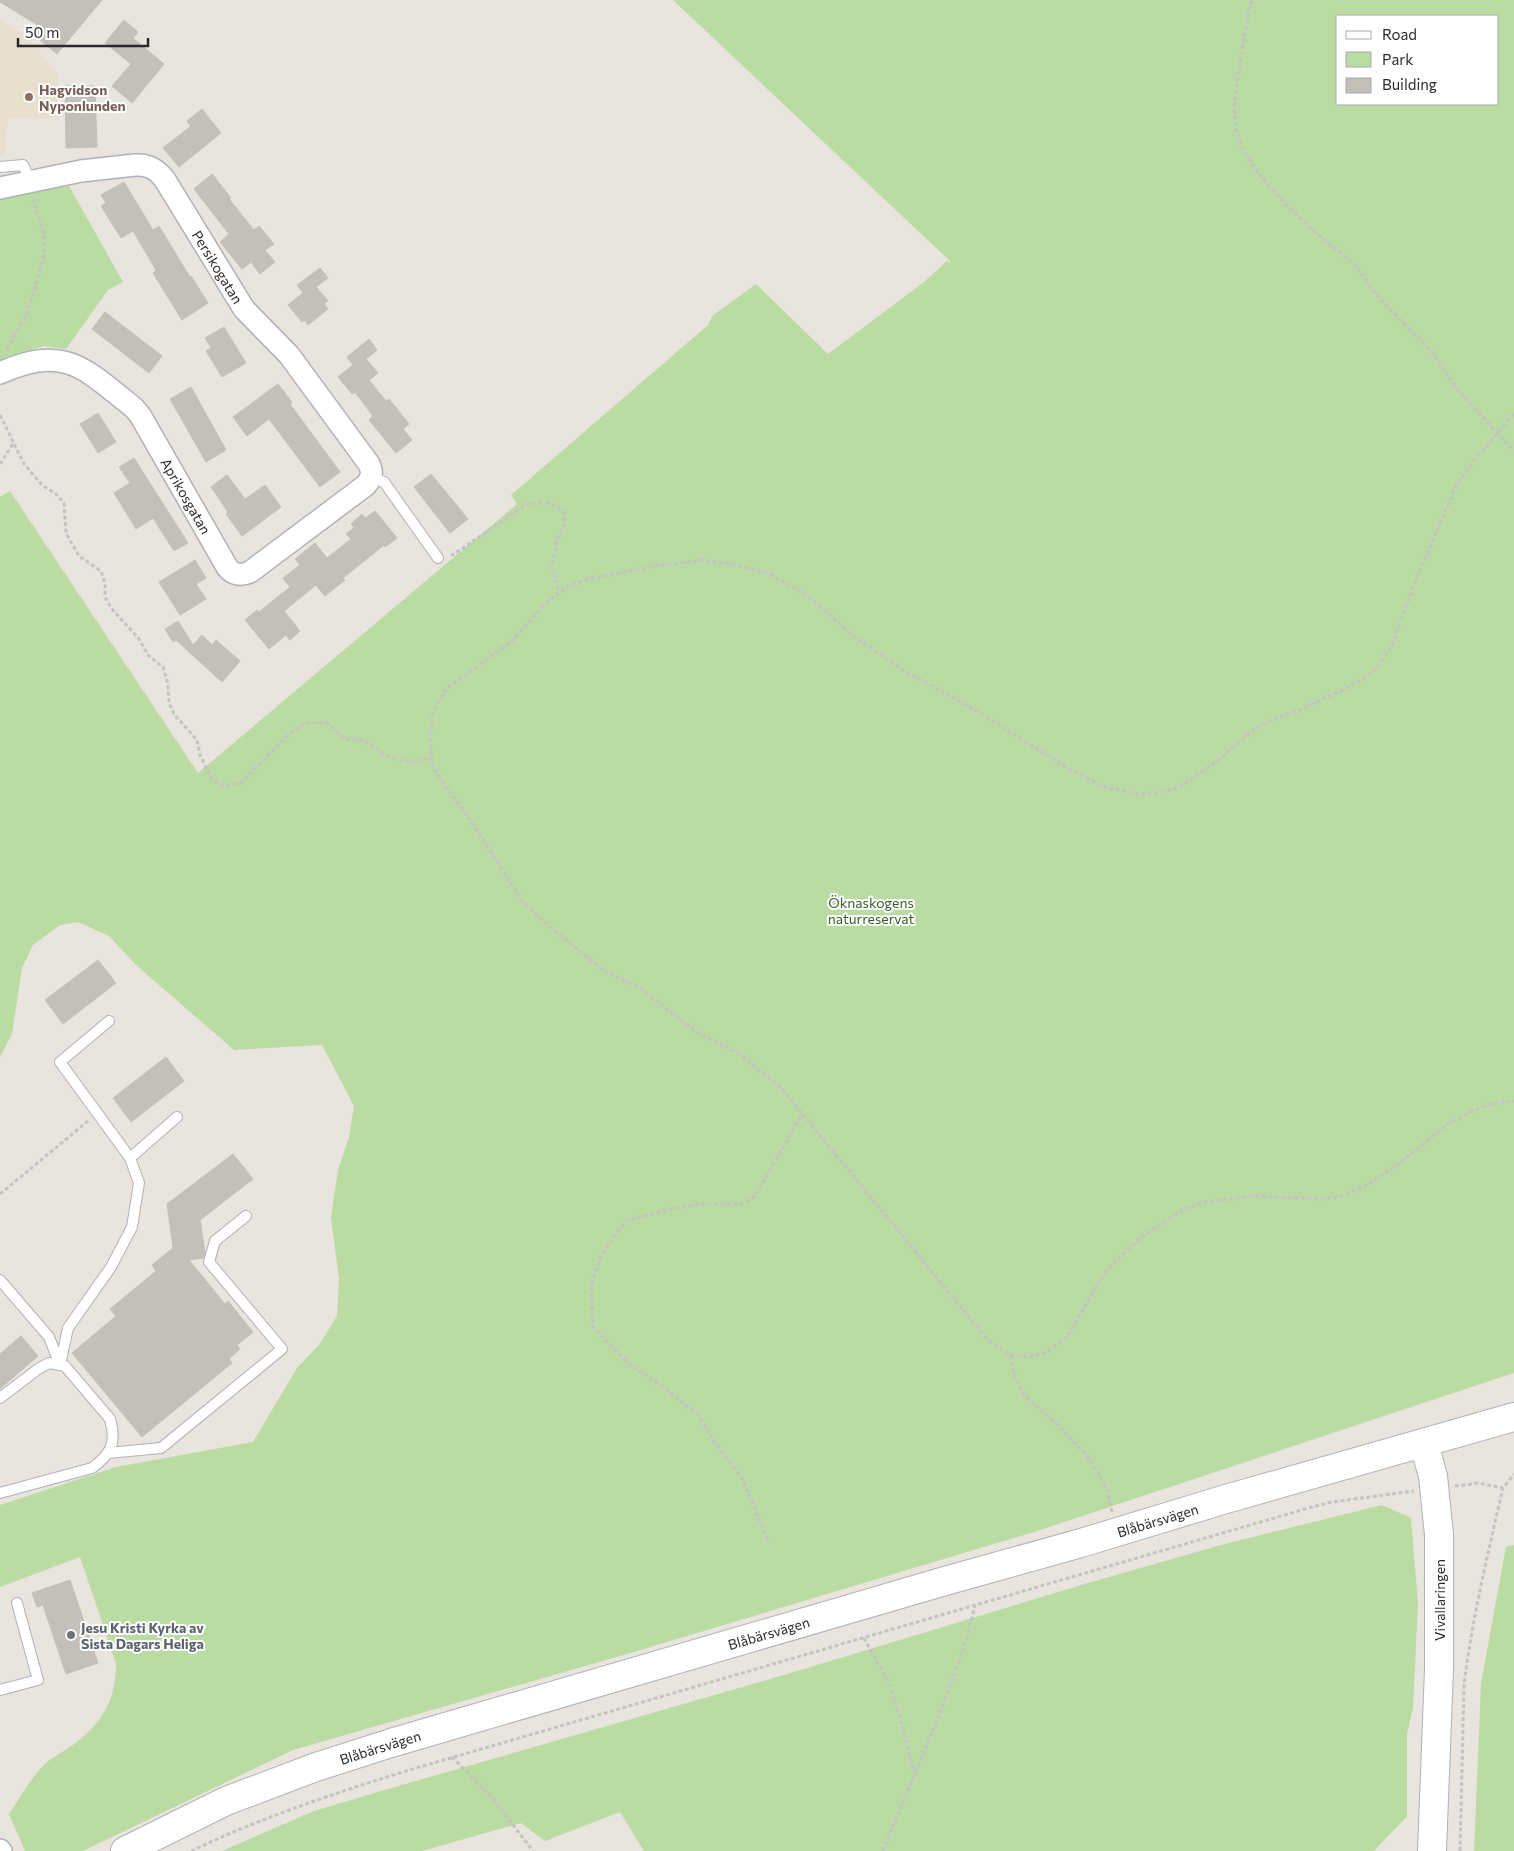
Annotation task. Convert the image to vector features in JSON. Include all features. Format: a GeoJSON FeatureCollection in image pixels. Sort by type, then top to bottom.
{"type":"FeatureCollection","features":[{"type":"Feature","properties":{"kind":"street","name":"Persikogatan"},"geometry":{"type":"LineString","coordinates":[[0,188],[81,171],[142,164],[156,170],[165,180],[244,309],[294,362],[369,464],[372,470],[368,481]]}},
{"type":"Feature","properties":{"kind":"street","name":"Aprikosgatan"},"geometry":{"type":"LineString","coordinates":[[0,373],[36,360],[64,362],[87,371],[134,408],[140,415],[227,567],[231,572],[238,575],[250,572],[368,481]]}},
{"type":"Feature","properties":{"kind":"street"},"geometry":{"type":"LineString","coordinates":[[1424,1444],[1514,1417]]}},
{"type":"Feature","properties":{"kind":"street","name":"Blåbärsvägen"},"geometry":{"type":"LineString","coordinates":[[125,1851],[226,1801],[316,1767],[391,1743],[1109,1535],[1226,1499],[1424,1444]]}},
{"type":"Feature","properties":{"kind":"street","name":"Vivallaringen"},"geometry":{"type":"LineString","coordinates":[[1424,1444],[1433,1476],[1439,1535],[1438,1669],[1432,1851]]}},
{"type":"Feature","properties":{"kind":"lane"},"geometry":{"type":"LineString","coordinates":[[0,167],[23,165],[31,182]]}},
{"type":"Feature","properties":{"kind":"lane"},"geometry":{"type":"LineString","coordinates":[[368,481],[384,482],[438,558]]}},
{"type":"Feature","properties":{"kind":"lane"},"geometry":{"type":"LineString","coordinates":[[60,1365],[68,1328],[112,1267],[132,1227],[140,1183],[130,1158],[60,1062],[109,1021]]}},
{"type":"Feature","properties":{"kind":"lane"},"geometry":{"type":"LineString","coordinates":[[130,1158],[176,1117]]}},
{"type":"Feature","properties":{"kind":"lane"},"geometry":{"type":"LineString","coordinates":[[108,1453],[161,1448],[282,1349],[209,1262],[215,1241],[246,1216]]}},
{"type":"Feature","properties":{"kind":"lane"},"geometry":{"type":"LineString","coordinates":[[0,1280],[48,1337],[60,1365]]}},
{"type":"Feature","properties":{"kind":"lane"},"geometry":{"type":"LineString","coordinates":[[0,1398],[38,1369],[49,1363],[60,1365],[69,1369],[110,1419],[113,1428],[113,1443],[108,1453],[104,1459],[92,1468],[0,1493]]}},
{"type":"Feature","properties":{"kind":"lane"},"geometry":{"type":"LineString","coordinates":[[0,1690],[38,1680],[17,1603]]}},
{"type":"Feature","properties":{"kind":"path"},"geometry":{"type":"LineString","coordinates":[[1252,0],[1241,55],[1234,107],[1236,132],[1243,150],[1258,173],[1282,200],[1312,230],[1354,264],[1381,300],[1432,352],[1457,389],[1514,451]]}},
{"type":"Feature","properties":{"kind":"path"},"geometry":{"type":"LineString","coordinates":[[6,352],[25,318],[44,254],[44,234],[32,197],[31,182]]}},
{"type":"Feature","properties":{"kind":"path"},"geometry":{"type":"LineString","coordinates":[[1514,414],[1475,459],[1457,484],[1416,579],[1392,645],[1379,665],[1366,677],[1348,688],[1299,710],[1271,720],[1252,731],[1220,759],[1180,787],[1156,793],[1135,794],[1102,786],[1064,766],[976,711],[905,672],[852,635],[820,606],[794,587],[769,574],[736,565],[703,560],[660,565],[588,579],[568,586],[547,602],[511,642],[446,689],[434,709],[430,732],[431,757],[439,777],[477,830],[522,901],[604,971],[641,989],[696,1031],[741,1055],[782,1089],[987,1339],[1010,1355],[1028,1357],[1049,1350],[1067,1337],[1100,1280],[1115,1262],[1140,1238],[1184,1209],[1206,1202],[1255,1196],[1320,1199],[1340,1197],[1367,1185],[1400,1163],[1449,1123],[1490,1104],[1514,1101]]}},
{"type":"Feature","properties":{"kind":"path"},"geometry":{"type":"LineString","coordinates":[[0,415],[24,464],[42,485],[56,494],[64,503],[66,532],[79,556],[101,571],[105,583],[104,597],[111,608],[139,639],[148,655],[163,667],[168,684],[169,702],[174,714],[197,740],[200,755],[212,780],[226,786],[241,784],[288,735],[305,723],[326,723],[345,739],[364,740],[388,757],[412,762],[431,757]]}},
{"type":"Feature","properties":{"kind":"path"},"geometry":{"type":"LineString","coordinates":[[0,464],[13,444]]}},
{"type":"Feature","properties":{"kind":"path"},"geometry":{"type":"LineString","coordinates":[[438,558],[454,555],[528,504],[542,502],[556,504],[564,513],[565,523],[557,541],[552,568],[559,592]]}},
{"type":"Feature","properties":{"kind":"path"},"geometry":{"type":"LineString","coordinates":[[0,1194],[98,1113]]}},
{"type":"Feature","properties":{"kind":"path"},"geometry":{"type":"LineString","coordinates":[[768,1540],[741,1476],[713,1440],[700,1416],[663,1387],[630,1365],[593,1327],[591,1286],[601,1255],[626,1221],[670,1209],[704,1204],[741,1204],[755,1196],[802,1114]]}},
{"type":"Feature","properties":{"kind":"path"},"geometry":{"type":"LineString","coordinates":[[1010,1355],[1015,1377],[1026,1397],[1054,1421],[1088,1457],[1107,1490],[1112,1514],[1109,1535]]}},
{"type":"Feature","properties":{"kind":"path"},"geometry":{"type":"LineString","coordinates":[[1460,1851],[1465,1677],[1474,1621],[1503,1488],[1514,1474]]}},
{"type":"Feature","properties":{"kind":"path"},"geometry":{"type":"LineString","coordinates":[[1455,1486],[1479,1483],[1503,1488]]}},
{"type":"Feature","properties":{"kind":"path"},"geometry":{"type":"LineString","coordinates":[[191,1851],[263,1819],[315,1800],[452,1757],[1312,1507],[1332,1502],[1414,1491]]}},
{"type":"Feature","properties":{"kind":"path"},"geometry":{"type":"LineString","coordinates":[[883,1851],[947,1696],[967,1640],[975,1606]]}},
{"type":"Feature","properties":{"kind":"path"},"geometry":{"type":"LineString","coordinates":[[864,1638],[890,1685],[914,1774]]}},
{"type":"Feature","properties":{"kind":"path"},"geometry":{"type":"LineString","coordinates":[[452,1757],[493,1799],[533,1851]]}},
{"type":"Feature","properties":{"kind":"shaded area","name":"Hagvidson Nyponlunden"},"geometry":{"type":"Polygon","coordinates":[[[0,20],[28,37],[58,75],[57,119],[8,118],[5,155],[0,155],[0,20]]]}},
{"type":"Feature","properties":{"kind":"green space","name":"Öknaskogens naturreservat"},"geometry":{"type":"Polygon","coordinates":[[[673,0],[1514,0],[1514,1373],[1034,1532],[637,1651],[293,1750],[83,1851],[25,1851],[9,1814],[42,1767],[81,1739],[98,1722],[113,1690],[116,1664],[80,1557],[0,1587],[0,1505],[116,1467],[253,1442],[297,1368],[319,1345],[337,1316],[339,1279],[331,1217],[338,1170],[349,1137],[354,1106],[322,1045],[234,1050],[136,965],[109,936],[78,922],[60,925],[33,945],[22,968],[12,1034],[0,1057],[0,497],[10,491],[198,773],[517,504],[511,495],[708,325],[712,316],[756,284],[828,354],[924,282],[947,261],[950,263],[673,0]]]}},
{"type":"Feature","properties":{"kind":"green space"},"geometry":{"type":"Polygon","coordinates":[[[69,186],[123,282],[108,290],[66,349],[44,346],[0,361],[0,199],[69,186]]]}},
{"type":"Feature","properties":{"kind":"green space"},"geometry":{"type":"Polygon","coordinates":[[[1382,1505],[1411,1518],[1418,1603],[1413,1708],[1407,1734],[1407,1816],[1374,1851],[644,1851],[620,1812],[545,1841],[521,1823],[422,1851],[222,1851],[314,1811],[784,1675],[1088,1583],[1221,1545],[1382,1505]]]}},
{"type":"Feature","properties":{"kind":"green space"},"geometry":{"type":"Polygon","coordinates":[[[1514,1545],[1514,1851],[1474,1851],[1481,1683],[1506,1547],[1514,1545]]]}},
{"type":"Feature","properties":{"kind":"building"},"geometry":{"type":"Polygon","coordinates":[[[0,0],[102,0],[57,54],[34,35],[41,27],[0,2],[0,0]]]}},
{"type":"Feature","properties":{"kind":"building"},"geometry":{"type":"Polygon","coordinates":[[[124,20],[138,32],[133,38],[164,64],[132,103],[112,86],[131,64],[105,43],[124,20]]]}},
{"type":"Feature","properties":{"kind":"building"},"geometry":{"type":"Polygon","coordinates":[[[65,86],[95,86],[97,147],[66,148],[65,86]]]}},
{"type":"Feature","properties":{"kind":"building"},"geometry":{"type":"Polygon","coordinates":[[[202,109],[221,133],[179,167],[163,148],[191,126],[187,121],[202,109]]]}},
{"type":"Feature","properties":{"kind":"building"},"geometry":{"type":"Polygon","coordinates":[[[212,174],[254,230],[259,226],[274,244],[265,250],[275,262],[260,274],[251,262],[242,269],[220,242],[229,234],[194,189],[212,174]]]}},
{"type":"Feature","properties":{"kind":"building"},"geometry":{"type":"Polygon","coordinates":[[[124,182],[153,230],[159,226],[208,303],[182,320],[153,273],[156,270],[133,231],[121,238],[101,206],[106,203],[101,195],[124,182]]]}},
{"type":"Feature","properties":{"kind":"building"},"geometry":{"type":"Polygon","coordinates":[[[320,268],[328,278],[316,287],[328,301],[324,304],[328,309],[308,325],[305,320],[302,322],[288,305],[303,293],[297,285],[320,268]]]}},
{"type":"Feature","properties":{"kind":"building"},"geometry":{"type":"Polygon","coordinates":[[[105,312],[162,356],[149,373],[92,329],[105,312]]]}},
{"type":"Feature","properties":{"kind":"building"},"geometry":{"type":"Polygon","coordinates":[[[224,327],[246,363],[222,377],[206,351],[211,348],[205,338],[224,327]]]}},
{"type":"Feature","properties":{"kind":"building"},"geometry":{"type":"Polygon","coordinates":[[[369,339],[377,350],[366,359],[378,373],[369,380],[386,401],[389,399],[409,424],[403,429],[412,440],[396,453],[369,420],[373,416],[355,392],[352,394],[338,377],[353,365],[347,357],[369,339]]]}},
{"type":"Feature","properties":{"kind":"building"},"geometry":{"type":"Polygon","coordinates":[[[278,384],[292,402],[290,404],[340,472],[320,487],[269,419],[247,436],[233,417],[278,384]]]}},
{"type":"Feature","properties":{"kind":"building"},"geometry":{"type":"Polygon","coordinates":[[[191,387],[226,450],[206,462],[170,399],[191,387]]]}},
{"type":"Feature","properties":{"kind":"building"},"geometry":{"type":"Polygon","coordinates":[[[98,413],[116,442],[98,453],[80,424],[98,413]]]}},
{"type":"Feature","properties":{"kind":"building"},"geometry":{"type":"Polygon","coordinates":[[[134,458],[188,543],[174,551],[153,518],[136,529],[114,493],[130,483],[119,467],[134,458]]]}},
{"type":"Feature","properties":{"kind":"building"},"geometry":{"type":"Polygon","coordinates":[[[431,474],[468,519],[450,533],[414,487],[431,474]]]}},
{"type":"Feature","properties":{"kind":"building"},"geometry":{"type":"Polygon","coordinates":[[[227,475],[245,499],[265,485],[281,507],[242,536],[226,514],[228,512],[211,487],[227,475]]]}},
{"type":"Feature","properties":{"kind":"building"},"geometry":{"type":"Polygon","coordinates":[[[375,511],[397,538],[385,547],[384,545],[343,578],[345,580],[325,596],[316,585],[284,611],[300,631],[290,640],[286,635],[269,649],[245,620],[257,610],[259,612],[290,587],[283,578],[300,565],[295,559],[315,543],[327,558],[351,539],[346,534],[354,528],[351,524],[362,514],[365,518],[375,511]]]}},
{"type":"Feature","properties":{"kind":"building"},"geometry":{"type":"Polygon","coordinates":[[[195,560],[206,578],[196,584],[206,599],[180,615],[159,582],[195,560]]]}},
{"type":"Feature","properties":{"kind":"building"},"geometry":{"type":"Polygon","coordinates":[[[178,621],[193,645],[202,635],[212,645],[216,640],[240,661],[222,682],[176,640],[173,642],[165,629],[178,621]]]}},
{"type":"Feature","properties":{"kind":"building"},"geometry":{"type":"Polygon","coordinates":[[[98,960],[116,983],[63,1024],[45,1000],[98,960]]]}},
{"type":"Feature","properties":{"kind":"building"},"geometry":{"type":"Polygon","coordinates":[[[166,1057],[184,1081],[131,1122],[113,1098],[166,1057]]]}},
{"type":"Feature","properties":{"kind":"building"},"geometry":{"type":"Polygon","coordinates":[[[233,1154],[253,1179],[200,1220],[205,1252],[203,1258],[189,1260],[225,1304],[228,1301],[253,1332],[237,1345],[240,1349],[229,1359],[232,1363],[142,1437],[72,1353],[116,1316],[110,1309],[156,1271],[152,1265],[173,1248],[167,1204],[233,1154]]]}},
{"type":"Feature","properties":{"kind":"building"},"geometry":{"type":"Polygon","coordinates":[[[21,1336],[38,1356],[0,1389],[0,1354],[21,1336]]]}},
{"type":"Feature","properties":{"kind":"building","name":"Jesu Kristi Kyrka av Sista Dagars Heliga"},"geometry":{"type":"Polygon","coordinates":[[[70,1580],[98,1663],[66,1674],[43,1605],[37,1607],[32,1593],[70,1580]]]}},
{"type":"Feature","properties":{"kind":"place","name":"Hagvidson Nyponlunden"},"geometry":{"type":"Point","coordinates":[29,97]}},
{"type":"Feature","properties":{"kind":"place","name":"Jesu Kristi Kyrka av Sista Dagars Heliga"},"geometry":{"type":"Point","coordinates":[71,1635]}}]}
